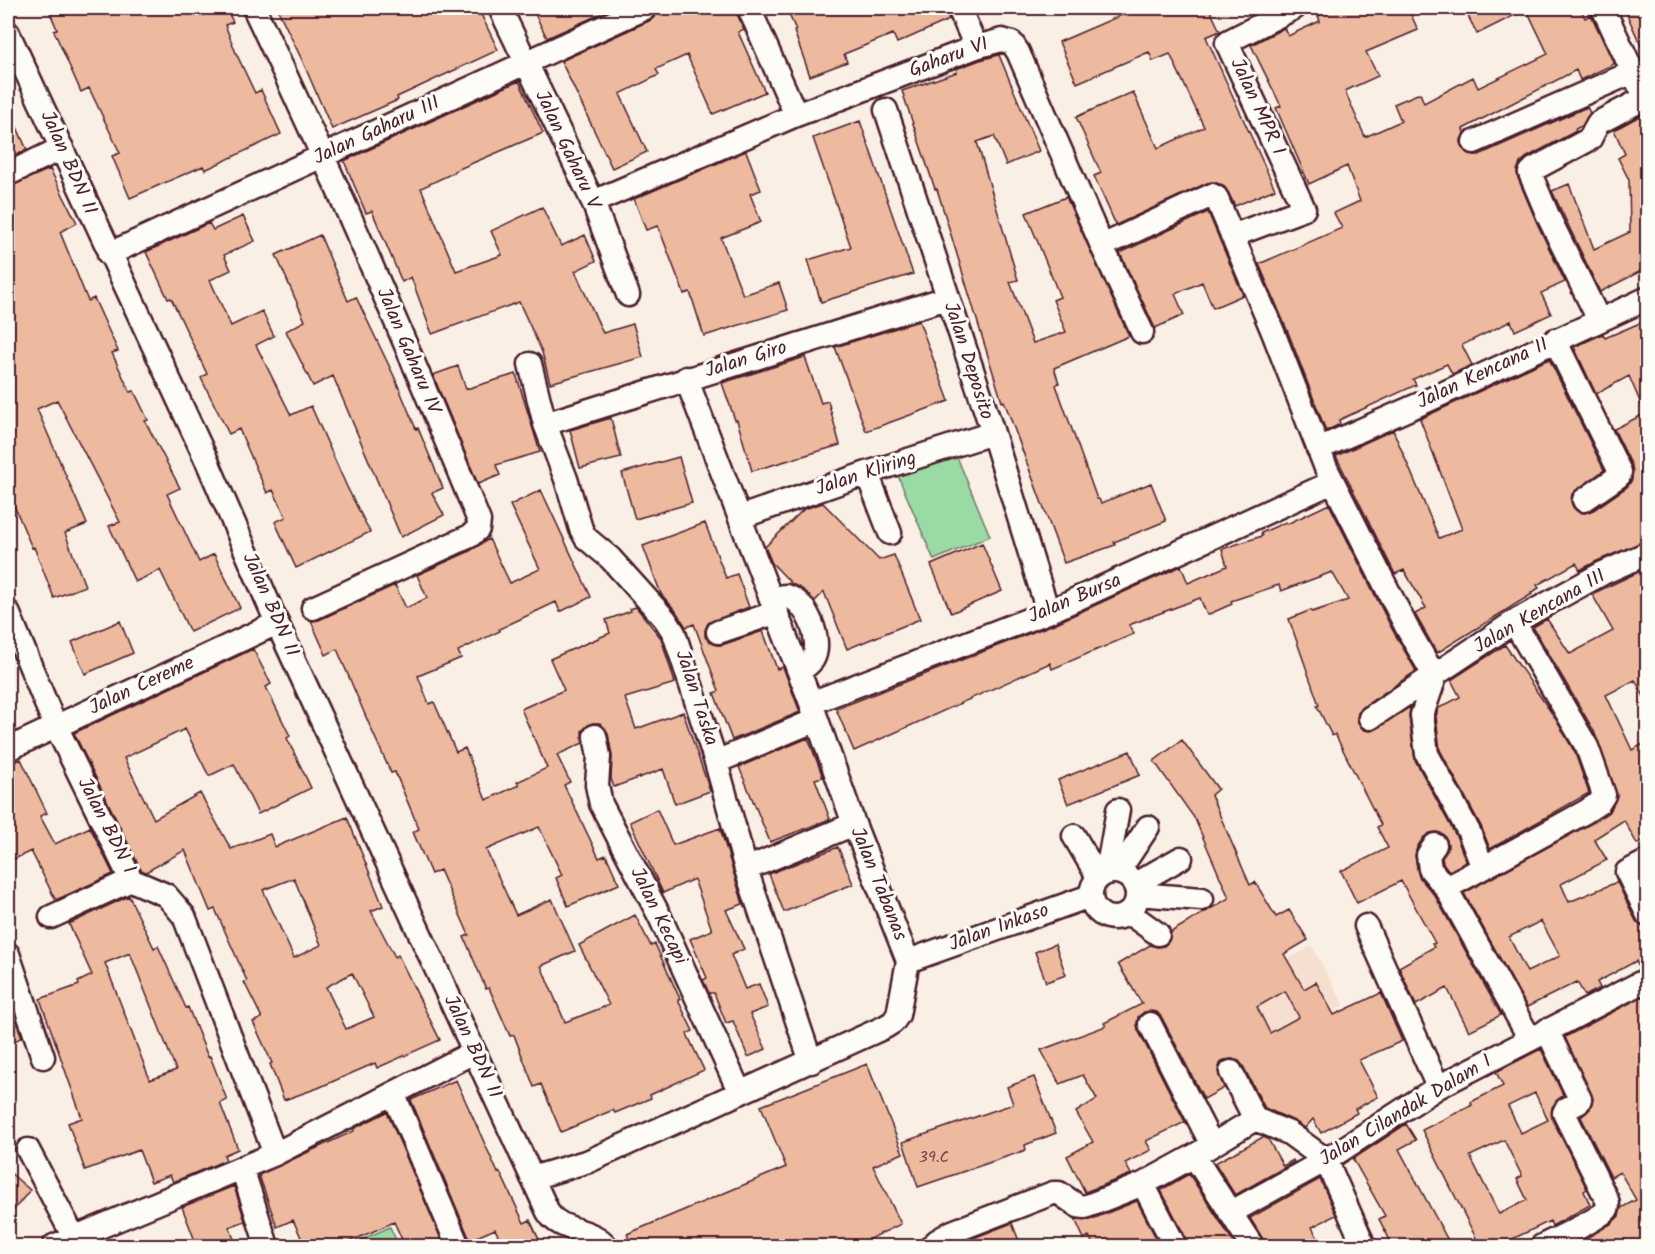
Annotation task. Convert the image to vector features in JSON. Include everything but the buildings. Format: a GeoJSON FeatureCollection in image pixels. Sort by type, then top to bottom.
{"type":"FeatureCollection","features":[{"type":"Feature","properties":{"kind":"street","name":"Jalan Gaharu IV"},"geometry":{"type":"LineString","coordinates":[[254,8],[324,156],[412,356],[479,521],[478,529],[470,536],[313,608]]}},
{"type":"Feature","properties":{"kind":"street","name":"Jalan Gaharu V"},"geometry":{"type":"LineString","coordinates":[[500,8],[593,202],[628,295]]}},
{"type":"Feature","properties":{"kind":"street","name":"Jalan Gaharu III"},"geometry":{"type":"LineString","coordinates":[[109,254],[645,8]]}},
{"type":"Feature","properties":{"kind":"street"},"geometry":{"type":"LineString","coordinates":[[749,8],[796,115]]}},
{"type":"Feature","properties":{"kind":"street"},"geometry":{"type":"LineString","coordinates":[[959,8],[976,47]]}},
{"type":"Feature","properties":{"kind":"street","name":"Jalan MPR I"},"geometry":{"type":"LineString","coordinates":[[1232,236],[1304,208],[1227,43],[1294,8]]}},
{"type":"Feature","properties":{"kind":"street"},"geometry":{"type":"LineString","coordinates":[[1599,320],[1549,218],[1530,173],[1590,139],[1598,123],[1646,100],[1604,8]]}},
{"type":"Feature","properties":{"kind":"street","name":"Jalan BDN II"},"geometry":{"type":"LineString","coordinates":[[8,33],[207,461],[277,623],[550,1217],[599,1239],[606,1246]]}},
{"type":"Feature","properties":{"kind":"street","name":"Gaharu VI"},"geometry":{"type":"LineString","coordinates":[[593,202],[796,115],[976,47],[1002,40],[1012,43],[1018,52],[1142,332]]}},
{"type":"Feature","properties":{"kind":"street"},"geometry":{"type":"LineString","coordinates":[[1474,142],[1633,72]]}},
{"type":"Feature","properties":{"kind":"street","name":"Jalan Deposito"},"geometry":{"type":"LineString","coordinates":[[886,110],[993,433],[1048,612]]}},
{"type":"Feature","properties":{"kind":"street"},"geometry":{"type":"LineString","coordinates":[[8,174],[62,148]]}},
{"type":"Feature","properties":{"kind":"street"},"geometry":{"type":"LineString","coordinates":[[1102,246],[1212,195],[1216,197],[1333,482],[1407,628],[1435,677],[1422,715],[1427,754],[1469,832],[1483,868]]}},
{"type":"Feature","properties":{"kind":"street","name":"Jalan Kencana II"},"geometry":{"type":"LineString","coordinates":[[1318,449],[1647,297]]}},
{"type":"Feature","properties":{"kind":"street","name":"Jalan Giro"},"geometry":{"type":"LineString","coordinates":[[545,424],[947,298]]}},
{"type":"Feature","properties":{"kind":"street"},"geometry":{"type":"LineString","coordinates":[[1555,340],[1620,472],[1619,476],[1584,500]]}},
{"type":"Feature","properties":{"kind":"street","name":"Jalan Taska"},"geometry":{"type":"LineString","coordinates":[[530,364],[545,424],[566,479],[581,529],[586,538],[610,558],[665,619],[674,633],[716,762],[746,869],[811,1062]]}},
{"type":"Feature","properties":{"kind":"street"},"geometry":{"type":"LineString","coordinates":[[686,378],[774,605],[718,632]]}},
{"type":"Feature","properties":{"kind":"street","name":"Jalan Kliring"},"geometry":{"type":"LineString","coordinates":[[741,517],[867,473],[993,433]]}},
{"type":"Feature","properties":{"kind":"street"},"geometry":{"type":"LineString","coordinates":[[867,473],[890,533]]}},
{"type":"Feature","properties":{"kind":"street","name":"Jalan Bursa"},"geometry":{"type":"LineString","coordinates":[[716,762],[813,711],[1048,612],[1333,482]]}},
{"type":"Feature","properties":{"kind":"street","name":"Jalan Kencana III"},"geometry":{"type":"LineString","coordinates":[[1370,718],[1435,677],[1514,622],[1604,573],[1647,553]]}},
{"type":"Feature","properties":{"kind":"street","name":"Jalan Tabanas"},"geometry":{"type":"LineString","coordinates":[[532,1178],[589,1161],[811,1062],[893,1022],[898,1015],[908,961],[854,824],[799,672],[813,658],[816,643],[812,623],[799,603],[786,596],[774,605]]}},
{"type":"Feature","properties":{"kind":"street","name":"Jalan BDN I"},"geometry":{"type":"LineString","coordinates":[[8,612],[56,725],[131,880],[166,895],[184,916],[275,1154]]}},
{"type":"Feature","properties":{"kind":"street"},"geometry":{"type":"LineString","coordinates":[[1446,888],[1599,804],[1604,795],[1587,747],[1514,622]]}},
{"type":"Feature","properties":{"kind":"street","name":"Jalan Cereme"},"geometry":{"type":"LineString","coordinates":[[8,749],[277,623]]}},
{"type":"Feature","properties":{"kind":"street","name":"Jalan Kecapi"},"geometry":{"type":"LineString","coordinates":[[595,736],[598,756],[597,785],[601,804],[660,917],[740,1093]]}},
{"type":"Feature","properties":{"kind":"street"},"geometry":{"type":"LineString","coordinates":[[1116,887],[1118,810]]}},
{"type":"Feature","properties":{"kind":"street"},"geometry":{"type":"LineString","coordinates":[[746,869],[854,824]]}},
{"type":"Feature","properties":{"kind":"street"},"geometry":{"type":"LineString","coordinates":[[1116,887],[1148,827]]}},
{"type":"Feature","properties":{"kind":"street"},"geometry":{"type":"LineString","coordinates":[[1074,836],[1158,934]]}},
{"type":"Feature","properties":{"kind":"street"},"geometry":{"type":"LineString","coordinates":[[1435,844],[1428,855],[1432,873],[1446,888],[1580,1099],[1578,1103],[1564,1110],[1564,1113],[1607,1200],[1608,1206],[1603,1213],[1542,1246]]}},
{"type":"Feature","properties":{"kind":"street"},"geometry":{"type":"LineString","coordinates":[[1116,887],[1181,858]]}},
{"type":"Feature","properties":{"kind":"street"},"geometry":{"type":"LineString","coordinates":[[1647,861],[1627,872],[1647,915]]}},
{"type":"Feature","properties":{"kind":"street"},"geometry":{"type":"LineString","coordinates":[[51,917],[131,880]]}},
{"type":"Feature","properties":{"kind":"street"},"geometry":{"type":"LineString","coordinates":[[1116,887],[1202,898]]}},
{"type":"Feature","properties":{"kind":"street","name":"Jalan Inkaso"},"geometry":{"type":"LineString","coordinates":[[908,961],[1116,887]]}},
{"type":"Feature","properties":{"kind":"street"},"geometry":{"type":"LineString","coordinates":[[1366,926],[1438,1087]]}},
{"type":"Feature","properties":{"kind":"street"},"geometry":{"type":"LineString","coordinates":[[8,954],[43,1057]]}},
{"type":"Feature","properties":{"kind":"street","name":"Jalan Cilandak Dalam I"},"geometry":{"type":"LineString","coordinates":[[1230,1213],[1326,1160],[1438,1087],[1647,979]]}},
{"type":"Feature","properties":{"kind":"street"},"geometry":{"type":"LineString","coordinates":[[1150,1024],[1230,1213],[1252,1246]]}},
{"type":"Feature","properties":{"kind":"street"},"geometry":{"type":"LineString","coordinates":[[54,1246],[275,1154],[474,1052]]}},
{"type":"Feature","properties":{"kind":"street"},"geometry":{"type":"LineString","coordinates":[[1231,1072],[1255,1119],[1289,1133],[1326,1160],[1364,1246]]}},
{"type":"Feature","properties":{"kind":"street"},"geometry":{"type":"LineString","coordinates":[[394,1095],[458,1246]]}},
{"type":"Feature","properties":{"kind":"street"},"geometry":{"type":"LineString","coordinates":[[932,1246],[952,1232],[1053,1193],[1059,1192],[1082,1208],[1143,1184],[1255,1119]]}},
{"type":"Feature","properties":{"kind":"street"},"geometry":{"type":"LineString","coordinates":[[28,1150],[69,1228],[76,1236]]}},
{"type":"Feature","properties":{"kind":"street"},"geometry":{"type":"LineString","coordinates":[[242,1168],[267,1246]]}},
{"type":"Feature","properties":{"kind":"street"},"geometry":{"type":"LineString","coordinates":[[1143,1184],[1176,1246]]}},
{"type":"Feature","properties":{"kind":"shaded area"},"geometry":{"type":"Polygon","coordinates":[[[1312,946],[1344,1005],[1335,1010],[1359,1058],[1263,1110],[1204,1005],[1312,946]]]}},
{"type":"Feature","properties":{"kind":"green space"},"geometry":{"type":"Polygon","coordinates":[[[952,445],[990,536],[934,560],[895,469],[952,445]]]}},
{"type":"Feature","properties":{"kind":"green space"},"geometry":{"type":"Polygon","coordinates":[[[390,1227],[399,1246],[347,1246],[390,1227]]]}}]}
